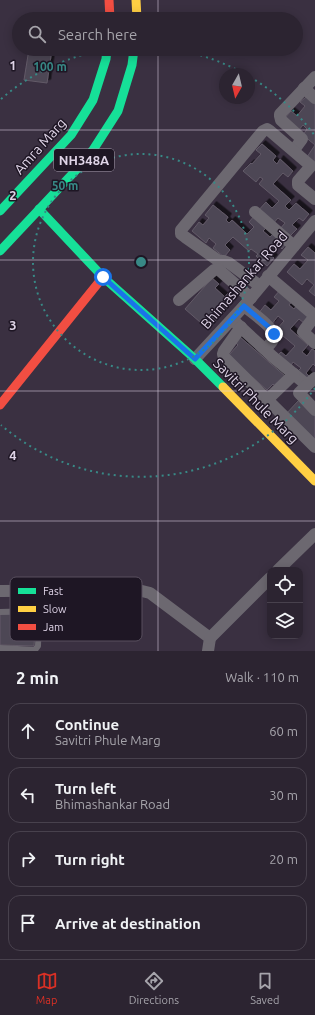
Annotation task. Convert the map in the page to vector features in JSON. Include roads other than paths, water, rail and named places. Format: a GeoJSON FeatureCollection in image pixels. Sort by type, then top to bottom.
{"type":"FeatureCollection","features":[{"type":"Feature","properties":{"kind":"main road"},"geometry":{"type":"LineString","coordinates":[[109,0],[110,12]]}},
{"type":"Feature","properties":{"kind":"main road"},"geometry":{"type":"LineString","coordinates":[[136,0],[137,12]]}},
{"type":"Feature","properties":{"kind":"main road","name":"Amra Marg"},"geometry":{"type":"LineString","coordinates":[[0,211],[71,135],[93,100],[106,56]]}},
{"type":"Feature","properties":{"kind":"main road","name":"NH348A"},"geometry":{"type":"LineString","coordinates":[[0,251],[93,150],[118,111],[132,65],[133,56]]}},
{"type":"Feature","properties":{"kind":"main road"},"geometry":{"type":"LineString","coordinates":[[7,192],[20,189]]}},
{"type":"Feature","properties":{"kind":"main road","name":"Savitri Phule Marg"},"geometry":{"type":"LineString","coordinates":[[39,209],[103,277],[195,359],[315,481]]}},
{"type":"Feature","properties":{"kind":"main road"},"geometry":{"type":"LineString","coordinates":[[0,405],[103,277]]}},
{"type":"Feature","properties":{"kind":"street"},"geometry":{"type":"LineString","coordinates":[[294,150],[302,139],[281,120],[280,114],[315,77]]}},
{"type":"Feature","properties":{"kind":"street"},"geometry":{"type":"LineString","coordinates":[[304,88],[315,98]]}},
{"type":"Feature","properties":{"kind":"street"},"geometry":{"type":"LineString","coordinates":[[260,286],[229,263],[219,261],[185,237],[181,234],[181,230],[263,131],[267,129],[313,167],[298,181],[298,185],[315,199]]}},
{"type":"Feature","properties":{"kind":"street"},"geometry":{"type":"LineString","coordinates":[[255,212],[294,246]]}},
{"type":"Feature","properties":{"kind":"street","name":"Bhimashankar Road"},"geometry":{"type":"LineString","coordinates":[[195,359],[237,323],[247,302],[315,221]]}},
{"type":"Feature","properties":{"kind":"street"},"geometry":{"type":"LineString","coordinates":[[179,300],[214,270],[218,269],[274,334],[274,338],[265,349]]}},
{"type":"Feature","properties":{"kind":"street"},"geometry":{"type":"LineString","coordinates":[[268,276],[315,316],[303,332],[315,343]]}},
{"type":"Feature","properties":{"kind":"street"},"geometry":{"type":"LineString","coordinates":[[315,410],[299,393],[311,381],[294,374],[237,323],[224,351],[224,357],[315,447]]}},
{"type":"Feature","properties":{"kind":"street"},"geometry":{"type":"LineString","coordinates":[[267,400],[294,374]]}},
{"type":"Feature","properties":{"kind":"street"},"geometry":{"type":"LineString","coordinates":[[281,567],[315,534]]}},
{"type":"Feature","properties":{"kind":"street"},"geometry":{"type":"LineString","coordinates":[[208,651],[210,638],[267,581]]}},
{"type":"Feature","properties":{"kind":"street"},"geometry":{"type":"LineString","coordinates":[[0,591],[10,590]]}},
{"type":"Feature","properties":{"kind":"street"},"geometry":{"type":"LineString","coordinates":[[142,591],[150,593],[210,638]]}},
{"type":"Feature","properties":{"kind":"lane"},"geometry":{"type":"LineString","coordinates":[[0,648],[35,650],[38,646],[38,641]]}}]}
